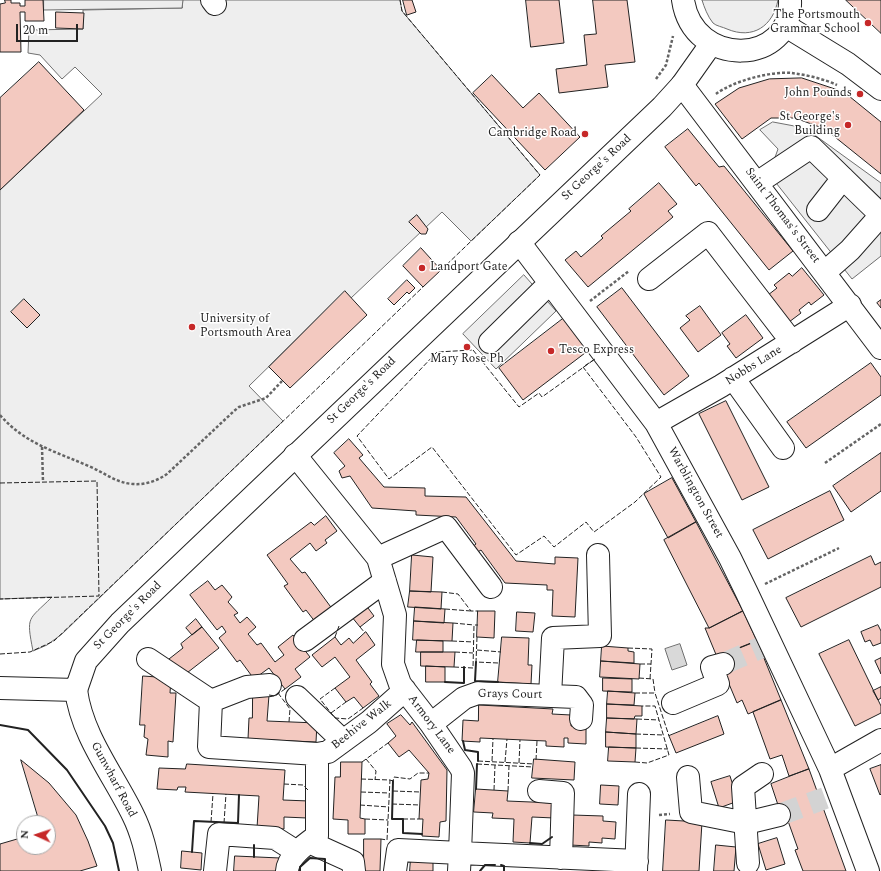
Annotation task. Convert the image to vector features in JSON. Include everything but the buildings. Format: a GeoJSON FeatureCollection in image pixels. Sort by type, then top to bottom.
{"type":"FeatureCollection","features":[{"type":"Feature","properties":{"kind":"street"},"geometry":{"type":"LineString","coordinates":[[683,0],[688,20],[698,34],[712,44],[732,51],[745,51],[773,40],[786,26],[791,10],[790,0]]}},
{"type":"Feature","properties":{"kind":"street"},"geometry":{"type":"LineString","coordinates":[[786,26],[848,64],[881,89]]}},
{"type":"Feature","properties":{"kind":"street","name":"St George's Road"},"geometry":{"type":"LineString","coordinates":[[76,690],[83,664],[95,649],[295,455],[662,107],[682,85],[712,44]]}},
{"type":"Feature","properties":{"kind":"street","name":"Saint Thomas's Street"},"geometry":{"type":"LineString","coordinates":[[682,85],[825,272],[881,348]]}},
{"type":"Feature","properties":{"kind":"street"},"geometry":{"type":"LineString","coordinates":[[757,183],[811,146],[881,215],[850,250],[825,272]]}},
{"type":"Feature","properties":{"kind":"street"},"geometry":{"type":"LineString","coordinates":[[818,210],[843,178]]}},
{"type":"Feature","properties":{"kind":"street"},"geometry":{"type":"LineString","coordinates":[[649,279],[708,233],[792,342]]}},
{"type":"Feature","properties":{"kind":"street","name":"Warblington Street"},"geometry":{"type":"LineString","coordinates":[[519,242],[575,313],[656,423],[730,558],[747,593],[765,645],[830,769],[832,796],[871,865]]}},
{"type":"Feature","properties":{"kind":"street"},"geometry":{"type":"LineString","coordinates":[[490,342],[550,283]]}},
{"type":"Feature","properties":{"kind":"street","name":"Nobbs Lane"},"geometry":{"type":"LineString","coordinates":[[656,423],[733,378],[850,306]]}},
{"type":"Feature","properties":{"kind":"street"},"geometry":{"type":"LineString","coordinates":[[733,378],[783,448]]}},
{"type":"Feature","properties":{"kind":"street","name":"Armory Lane"},"geometry":{"type":"LineString","coordinates":[[295,455],[378,558],[395,615],[392,664],[396,677],[456,759],[463,773],[459,862]]}},
{"type":"Feature","properties":{"kind":"street"},"geometry":{"type":"LineString","coordinates":[[378,558],[446,527],[491,587]]}},
{"type":"Feature","properties":{"kind":"street","name":"Grays Court"},"geometry":{"type":"LineString","coordinates":[[550,696],[553,638],[600,636],[598,555]]}},
{"type":"Feature","properties":{"kind":"street"},"geometry":{"type":"LineString","coordinates":[[304,640],[385,581]]}},
{"type":"Feature","properties":{"kind":"street"},"geometry":{"type":"LineString","coordinates":[[148,659],[211,701],[247,687],[270,685]]}},
{"type":"Feature","properties":{"kind":"street"},"geometry":{"type":"LineString","coordinates":[[673,703],[718,684],[712,667],[724,664]]}},
{"type":"Feature","properties":{"kind":"street"},"geometry":{"type":"LineString","coordinates":[[0,688],[76,690]]}},
{"type":"Feature","properties":{"kind":"street","name":"Gunwharf Road"},"geometry":{"type":"LineString","coordinates":[[76,690],[82,721],[134,816],[144,844],[150,871]]}},
{"type":"Feature","properties":{"kind":"street","name":"Beehive Walk"},"geometry":{"type":"LineString","coordinates":[[211,701],[209,747],[317,754],[328,752],[369,722],[405,690]]}},
{"type":"Feature","properties":{"kind":"street","name":"Grays Court"},"geometry":{"type":"LineString","coordinates":[[431,724],[464,698],[478,692],[573,697],[579,699],[582,705],[581,719]]}},
{"type":"Feature","properties":{"kind":"street"},"geometry":{"type":"LineString","coordinates":[[297,697],[343,741]]}},
{"type":"Feature","properties":{"kind":"street"},"geometry":{"type":"LineString","coordinates":[[830,769],[881,740]]}},
{"type":"Feature","properties":{"kind":"street","name":"Beehive Walk"},"geometry":{"type":"LineString","coordinates":[[303,847],[317,836],[317,754]]}},
{"type":"Feature","properties":{"kind":"street"},"geometry":{"type":"LineString","coordinates":[[748,863],[743,787],[762,774]]}},
{"type":"Feature","properties":{"kind":"street"},"geometry":{"type":"LineString","coordinates":[[688,777],[691,812],[746,823],[779,815]]}},
{"type":"Feature","properties":{"kind":"street"},"geometry":{"type":"LineString","coordinates":[[539,791],[563,793],[569,862]]}},
{"type":"Feature","properties":{"kind":"street"},"geometry":{"type":"LineString","coordinates":[[395,871],[398,850],[459,862],[537,864],[569,862],[636,866],[639,794]]}},
{"type":"Feature","properties":{"kind":"street"},"geometry":{"type":"LineString","coordinates":[[215,871],[219,834],[275,838],[353,862],[354,871]]}},
{"type":"Feature","properties":{"kind":"street"},"geometry":{"type":"LineString","coordinates":[[287,871],[287,867],[303,847]]}},
{"type":"Feature","properties":{"kind":"path"},"geometry":{"type":"LineString","coordinates":[[662,107],[649,89],[666,65],[674,33]]}},
{"type":"Feature","properties":{"kind":"path"},"geometry":{"type":"LineString","coordinates":[[698,106],[723,89],[759,76],[792,73],[839,85]]}},
{"type":"Feature","properties":{"kind":"path"},"geometry":{"type":"LineString","coordinates":[[575,313],[630,270],[640,269],[649,279]]}},
{"type":"Feature","properties":{"kind":"path"},"geometry":{"type":"LineString","coordinates":[[0,415],[24,438],[42,447],[120,481],[141,484],[157,481],[167,474],[234,411],[266,398],[282,381]]}},
{"type":"Feature","properties":{"kind":"path"},"geometry":{"type":"LineString","coordinates":[[825,463],[881,424]]}},
{"type":"Feature","properties":{"kind":"path"},"geometry":{"type":"LineString","coordinates":[[42,447],[43,482]]}},
{"type":"Feature","properties":{"kind":"path"},"geometry":{"type":"LineString","coordinates":[[747,593],[839,548]]}},
{"type":"Feature","properties":{"kind":"path"},"geometry":{"type":"LineString","coordinates":[[638,817],[691,812]]}},
{"type":"Feature","properties":{"kind":"shaded area"},"geometry":{"type":"Polygon","coordinates":[[[44,0],[183,0],[182,8],[44,10],[44,0]]]}},
{"type":"Feature","properties":{"kind":"shaded area","name":"University of Portsmouth Area"},"geometry":{"type":"Polygon","coordinates":[[[183,0],[204,0],[213,13],[226,4],[223,0],[400,0],[402,11],[540,175],[471,241],[442,212],[351,298],[345,292],[249,386],[283,421],[62,634],[47,645],[33,651],[30,631],[31,620],[38,610],[52,597],[0,599],[0,190],[102,94],[75,67],[62,79],[40,55],[28,53],[29,30],[83,29],[83,10],[182,8],[183,0]]]}},
{"type":"Feature","properties":{"kind":"shaded area"},"geometry":{"type":"Polygon","coordinates":[[[702,0],[778,0],[772,17],[767,24],[753,32],[745,33],[736,32],[714,24],[705,9],[702,0]]]}},
{"type":"Feature","properties":{"kind":"shaded area"},"geometry":{"type":"Polygon","coordinates":[[[773,122],[805,128],[881,183],[881,256],[852,279],[769,174],[778,149],[760,130],[773,122]]]}},
{"type":"Feature","properties":{"kind":"shaded area"},"geometry":{"type":"Polygon","coordinates":[[[524,275],[556,311],[496,369],[463,334],[524,275]]]}},
{"type":"Feature","properties":{"kind":"shaded area"},"geometry":{"type":"Polygon","coordinates":[[[680,644],[687,665],[672,670],[665,649],[680,644]]]}},
{"type":"Feature","properties":{"kind":"tunnel"},"geometry":{"type":"LineString","coordinates":[[723,664],[760,648]]}},
{"type":"Feature","properties":{"kind":"tunnel"},"geometry":{"type":"LineString","coordinates":[[779,815],[825,798]]}},
{"type":"Feature","properties":{"kind":"fence"},"geometry":{"type":"LineString","coordinates":[[400,0],[402,11],[540,175],[440,271]]}},
{"type":"Feature","properties":{"kind":"fence"},"geometry":{"type":"LineString","coordinates":[[0,654],[30,652],[54,641],[424,286]]}},
{"type":"Feature","properties":{"kind":"fence"},"geometry":{"type":"LineString","coordinates":[[473,350],[437,352],[357,436],[389,479],[432,447],[516,555],[544,536],[554,547],[586,522],[594,532],[635,502],[661,477],[636,437],[583,367],[595,359],[542,397],[539,393],[519,407],[473,350]]}},
{"type":"Feature","properties":{"kind":"fence"},"geometry":{"type":"LineString","coordinates":[[0,483],[97,481],[99,596],[0,599]]}},
{"type":"Feature","properties":{"kind":"fence"},"geometry":{"type":"LineString","coordinates":[[442,592],[458,594],[471,611],[478,611]]}},
{"type":"Feature","properties":{"kind":"fence"},"geometry":{"type":"LineString","coordinates":[[445,609],[471,611]]}},
{"type":"Feature","properties":{"kind":"fence"},"geometry":{"type":"LineString","coordinates":[[453,623],[474,625]]}},
{"type":"Feature","properties":{"kind":"fence"},"geometry":{"type":"LineString","coordinates":[[454,667],[473,668],[474,625],[478,625]]}},
{"type":"Feature","properties":{"kind":"fence"},"geometry":{"type":"LineString","coordinates":[[335,637],[339,626]]}},
{"type":"Feature","properties":{"kind":"fence"},"geometry":{"type":"LineString","coordinates":[[360,627],[365,633]]}},
{"type":"Feature","properties":{"kind":"fence"},"geometry":{"type":"LineString","coordinates":[[477,637],[476,662],[498,663]]}},
{"type":"Feature","properties":{"kind":"fence"},"geometry":{"type":"LineString","coordinates":[[452,641],[474,642]]}},
{"type":"Feature","properties":{"kind":"fence"},"geometry":{"type":"LineString","coordinates":[[628,648],[652,649],[650,679]]}},
{"type":"Feature","properties":{"kind":"fence"},"geometry":{"type":"LineString","coordinates":[[477,650],[501,652]]}},
{"type":"Feature","properties":{"kind":"fence"},"geometry":{"type":"LineString","coordinates":[[455,652],[473,653]]}},
{"type":"Feature","properties":{"kind":"fence"},"geometry":{"type":"LineString","coordinates":[[640,664],[651,664]]}},
{"type":"Feature","properties":{"kind":"fence"},"geometry":{"type":"LineString","coordinates":[[639,678],[653,679],[655,693]]}},
{"type":"Feature","properties":{"kind":"fence"},"geometry":{"type":"LineString","coordinates":[[335,688],[320,699],[335,718],[348,719],[363,708]]}},
{"type":"Feature","properties":{"kind":"fence"},"geometry":{"type":"LineString","coordinates":[[269,695],[275,696],[285,689]]}},
{"type":"Feature","properties":{"kind":"fence"},"geometry":{"type":"LineString","coordinates":[[278,693],[290,709],[289,722]]}},
{"type":"Feature","properties":{"kind":"fence"},"geometry":{"type":"LineString","coordinates":[[635,693],[655,693],[669,736]]}},
{"type":"Feature","properties":{"kind":"fence"},"geometry":{"type":"LineString","coordinates":[[331,713],[346,702]]}},
{"type":"Feature","properties":{"kind":"fence"},"geometry":{"type":"LineString","coordinates":[[635,762],[647,763],[669,755],[655,706],[642,706]]}},
{"type":"Feature","properties":{"kind":"fence"},"geometry":{"type":"LineString","coordinates":[[637,719],[659,720]]}},
{"type":"Feature","properties":{"kind":"fence"},"geometry":{"type":"LineString","coordinates":[[636,734],[663,735]]}},
{"type":"Feature","properties":{"kind":"fence"},"geometry":{"type":"LineString","coordinates":[[492,761],[493,739]]}},
{"type":"Feature","properties":{"kind":"fence"},"geometry":{"type":"LineString","coordinates":[[505,762],[507,739]]}},
{"type":"Feature","properties":{"kind":"fence"},"geometry":{"type":"LineString","coordinates":[[519,763],[520,740]]}},
{"type":"Feature","properties":{"kind":"fence"},"geometry":{"type":"LineString","coordinates":[[536,760],[537,741]]}},
{"type":"Feature","properties":{"kind":"fence"},"geometry":{"type":"LineString","coordinates":[[362,762],[388,743]]}},
{"type":"Feature","properties":{"kind":"fence"},"geometry":{"type":"LineString","coordinates":[[636,748],[668,749]]}},
{"type":"Feature","properties":{"kind":"fence"},"geometry":{"type":"LineString","coordinates":[[366,759],[376,771],[375,780]]}},
{"type":"Feature","properties":{"kind":"fence"},"geometry":{"type":"LineString","coordinates":[[478,761],[534,764]]}},
{"type":"Feature","properties":{"kind":"fence"},"geometry":{"type":"LineString","coordinates":[[477,764],[533,767]]}},
{"type":"Feature","properties":{"kind":"fence"},"geometry":{"type":"LineString","coordinates":[[494,790],[495,765]]}},
{"type":"Feature","properties":{"kind":"fence"},"geometry":{"type":"LineString","coordinates":[[508,791],[509,766]]}},
{"type":"Feature","properties":{"kind":"fence"},"geometry":{"type":"LineString","coordinates":[[390,780],[393,781],[394,777],[410,779],[418,773],[429,773]]}},
{"type":"Feature","properties":{"kind":"fence"},"geometry":{"type":"LineString","coordinates":[[361,779],[390,780],[387,840],[381,839]]}},
{"type":"Feature","properties":{"kind":"fence"},"geometry":{"type":"LineString","coordinates":[[284,784],[303,785],[308,790]]}},
{"type":"Feature","properties":{"kind":"fence"},"geometry":{"type":"LineString","coordinates":[[393,791],[420,792]]}},
{"type":"Feature","properties":{"kind":"fence"},"geometry":{"type":"LineString","coordinates":[[361,792],[389,793]]}},
{"type":"Feature","properties":{"kind":"fence"},"geometry":{"type":"LineString","coordinates":[[211,822],[213,794]]}},
{"type":"Feature","properties":{"kind":"fence"},"geometry":{"type":"LineString","coordinates":[[224,823],[226,794]]}},
{"type":"Feature","properties":{"kind":"fence"},"geometry":{"type":"LineString","coordinates":[[392,804],[420,805]]}},
{"type":"Feature","properties":{"kind":"fence"},"geometry":{"type":"LineString","coordinates":[[360,805],[389,807]]}},
{"type":"Feature","properties":{"kind":"fence"},"geometry":{"type":"LineString","coordinates":[[365,819],[388,820]]}},
{"type":"Feature","properties":{"kind":"fence"},"geometry":{"type":"LineString","coordinates":[[403,819],[419,819]]}},
{"type":"Feature","properties":{"kind":"wall"},"geometry":{"type":"LineString","coordinates":[[476,662],[475,681],[498,682]]}},
{"type":"Feature","properties":{"kind":"wall"},"geometry":{"type":"LineString","coordinates":[[445,682],[464,683],[464,667]]}},
{"type":"Feature","properties":{"kind":"wall"},"geometry":{"type":"LineString","coordinates":[[0,725],[28,730],[67,770],[105,826],[113,843],[119,871]]}},
{"type":"Feature","properties":{"kind":"wall"},"geometry":{"type":"LineString","coordinates":[[463,741],[465,750],[478,752],[478,761]]}},
{"type":"Feature","properties":{"kind":"wall"},"geometry":{"type":"LineString","coordinates":[[476,789],[477,764]]}},
{"type":"Feature","properties":{"kind":"wall"},"geometry":{"type":"LineString","coordinates":[[393,781],[392,819],[403,819],[403,833],[422,834]]}},
{"type":"Feature","properties":{"kind":"wall"},"geometry":{"type":"LineString","coordinates":[[192,852],[194,821],[238,823],[239,795]]}},
{"type":"Feature","properties":{"kind":"wall"},"geometry":{"type":"LineString","coordinates":[[530,843],[542,844],[552,837]]}},
{"type":"Feature","properties":{"kind":"wall"},"geometry":{"type":"LineString","coordinates":[[254,845],[254,857]]}},
{"type":"Feature","properties":{"kind":"wall"},"geometry":{"type":"LineString","coordinates":[[300,871],[300,867],[310,858],[325,859],[325,871]]}},
{"type":"Feature","properties":{"kind":"wall"},"geometry":{"type":"LineString","coordinates":[[480,871],[485,865],[495,865]]}},
{"type":"Feature","properties":{"kind":"wall"},"geometry":{"type":"LineString","coordinates":[[501,865],[504,866],[504,871]]}},
{"type":"Feature","properties":{"kind":"place","name":"The Portsmouth Grammar School"},"geometry":{"type":"Point","coordinates":[868,23]}},
{"type":"Feature","properties":{"kind":"place","name":"John Pounds"},"geometry":{"type":"Point","coordinates":[860,94]}},
{"type":"Feature","properties":{"kind":"place","name":"St George's Building"},"geometry":{"type":"Point","coordinates":[848,125]}},
{"type":"Feature","properties":{"kind":"place","name":"Cambridge Road"},"geometry":{"type":"Point","coordinates":[585,134]}},
{"type":"Feature","properties":{"kind":"place","name":"Landport Gate"},"geometry":{"type":"Point","coordinates":[422,268]}},
{"type":"Feature","properties":{"kind":"place","name":"University of Portsmouth Area"},"geometry":{"type":"Point","coordinates":[192,327]}},
{"type":"Feature","properties":{"kind":"place","name":"Mary Rose Ph"},"geometry":{"type":"Point","coordinates":[467,347]}},
{"type":"Feature","properties":{"kind":"place","name":"Tesco Express"},"geometry":{"type":"Point","coordinates":[551,351]}}]}
